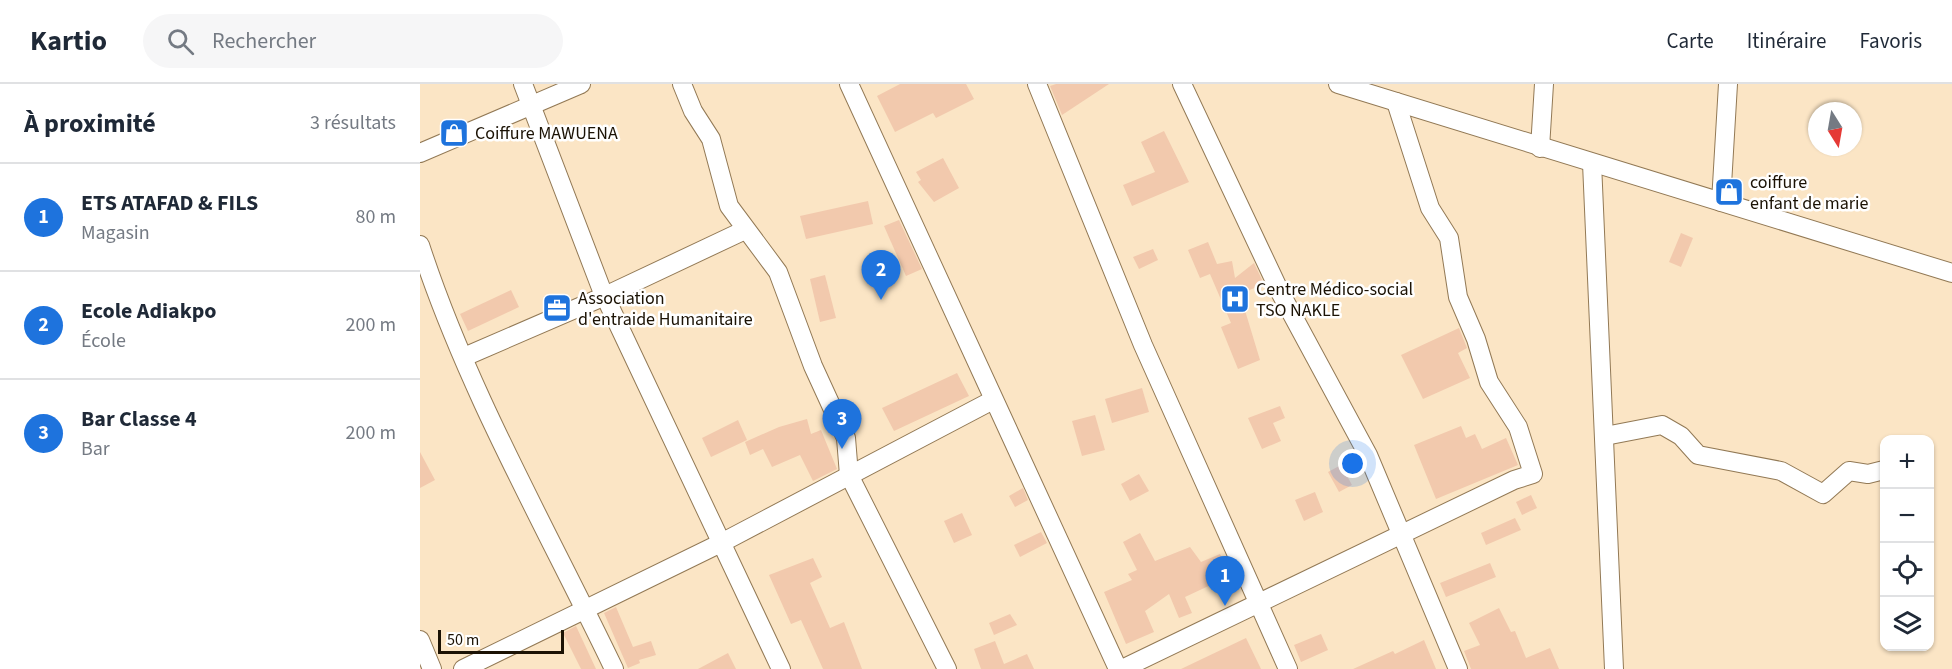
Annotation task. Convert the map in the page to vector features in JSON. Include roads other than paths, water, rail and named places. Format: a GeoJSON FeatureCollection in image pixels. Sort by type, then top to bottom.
{"type":"FeatureCollection","features":[{"type":"Feature","properties":{"kind":"street"},"geometry":{"type":"LineString","coordinates":[[523,84],[605,296],[781,669]]}},
{"type":"Feature","properties":{"kind":"street"},"geometry":{"type":"LineString","coordinates":[[420,153],[581,84]]}},
{"type":"Feature","properties":{"kind":"street"},"geometry":{"type":"LineString","coordinates":[[682,84],[693,111],[711,139],[729,206],[778,272],[813,366],[846,438],[849,475],[946,669]]}},
{"type":"Feature","properties":{"kind":"street"},"geometry":{"type":"LineString","coordinates":[[849,84],[1118,669]]}},
{"type":"Feature","properties":{"kind":"street"},"geometry":{"type":"LineString","coordinates":[[1037,84],[1143,345],[1288,669]]}},
{"type":"Feature","properties":{"kind":"street"},"geometry":{"type":"LineString","coordinates":[[1182,84],[1280,292],[1368,454],[1458,669]]}},
{"type":"Feature","properties":{"kind":"street"},"geometry":{"type":"LineString","coordinates":[[1338,84],[1952,273]]}},
{"type":"Feature","properties":{"kind":"street"},"geometry":{"type":"LineString","coordinates":[[1540,148],[1544,84]]}},
{"type":"Feature","properties":{"kind":"street"},"geometry":{"type":"LineString","coordinates":[[1720,202],[1728,84]]}},
{"type":"Feature","properties":{"kind":"street"},"geometry":{"type":"LineString","coordinates":[[1122,669],[1514,480],[1533,474],[1518,427],[1489,382],[1476,339],[1458,297],[1449,238],[1430,208],[1396,102]]}},
{"type":"Feature","properties":{"kind":"street"},"geometry":{"type":"LineString","coordinates":[[1592,163],[1614,669]]}},
{"type":"Feature","properties":{"kind":"street"},"geometry":{"type":"LineString","coordinates":[[464,357],[605,296],[745,230]]}},
{"type":"Feature","properties":{"kind":"street"},"geometry":{"type":"LineString","coordinates":[[420,245],[435,291],[503,443],[614,669]]}},
{"type":"Feature","properties":{"kind":"street"},"geometry":{"type":"LineString","coordinates":[[463,669],[723,542],[993,400]]}},
{"type":"Feature","properties":{"kind":"street"},"geometry":{"type":"LineString","coordinates":[[1605,436],[1662,425],[1681,436],[1698,455],[1781,471],[1824,494],[1849,471],[1868,474],[1880,471]]}},
{"type":"Feature","properties":{"kind":"street"},"geometry":{"type":"LineString","coordinates":[[420,640],[432,669]]}},
{"type":"Feature","properties":{"kind":"place","name":"Coiffure MAWUENA"},"geometry":{"type":"Point","coordinates":[454,133]}},
{"type":"Feature","properties":{"kind":"place","name":"coiffure enfant de marie"},"geometry":{"type":"Point","coordinates":[1729,192]}},
{"type":"Feature","properties":{"kind":"place","name":"Centre Médico-social TSO NAKLE"},"geometry":{"type":"Point","coordinates":[1235,299]}},
{"type":"Feature","properties":{"kind":"place","name":"Ecole Adiakpo"},"geometry":{"type":"Point","coordinates":[881,300]}},
{"type":"Feature","properties":{"kind":"place","name":"Association d'entraide Humanitaire"},"geometry":{"type":"Point","coordinates":[557,308]}},
{"type":"Feature","properties":{"kind":"place","name":"Bar Classe 4"},"geometry":{"type":"Point","coordinates":[842,449]}},
{"type":"Feature","properties":{"kind":"place","name":"ETS ATAFAD & FILS"},"geometry":{"type":"Point","coordinates":[1225,606]}}]}
